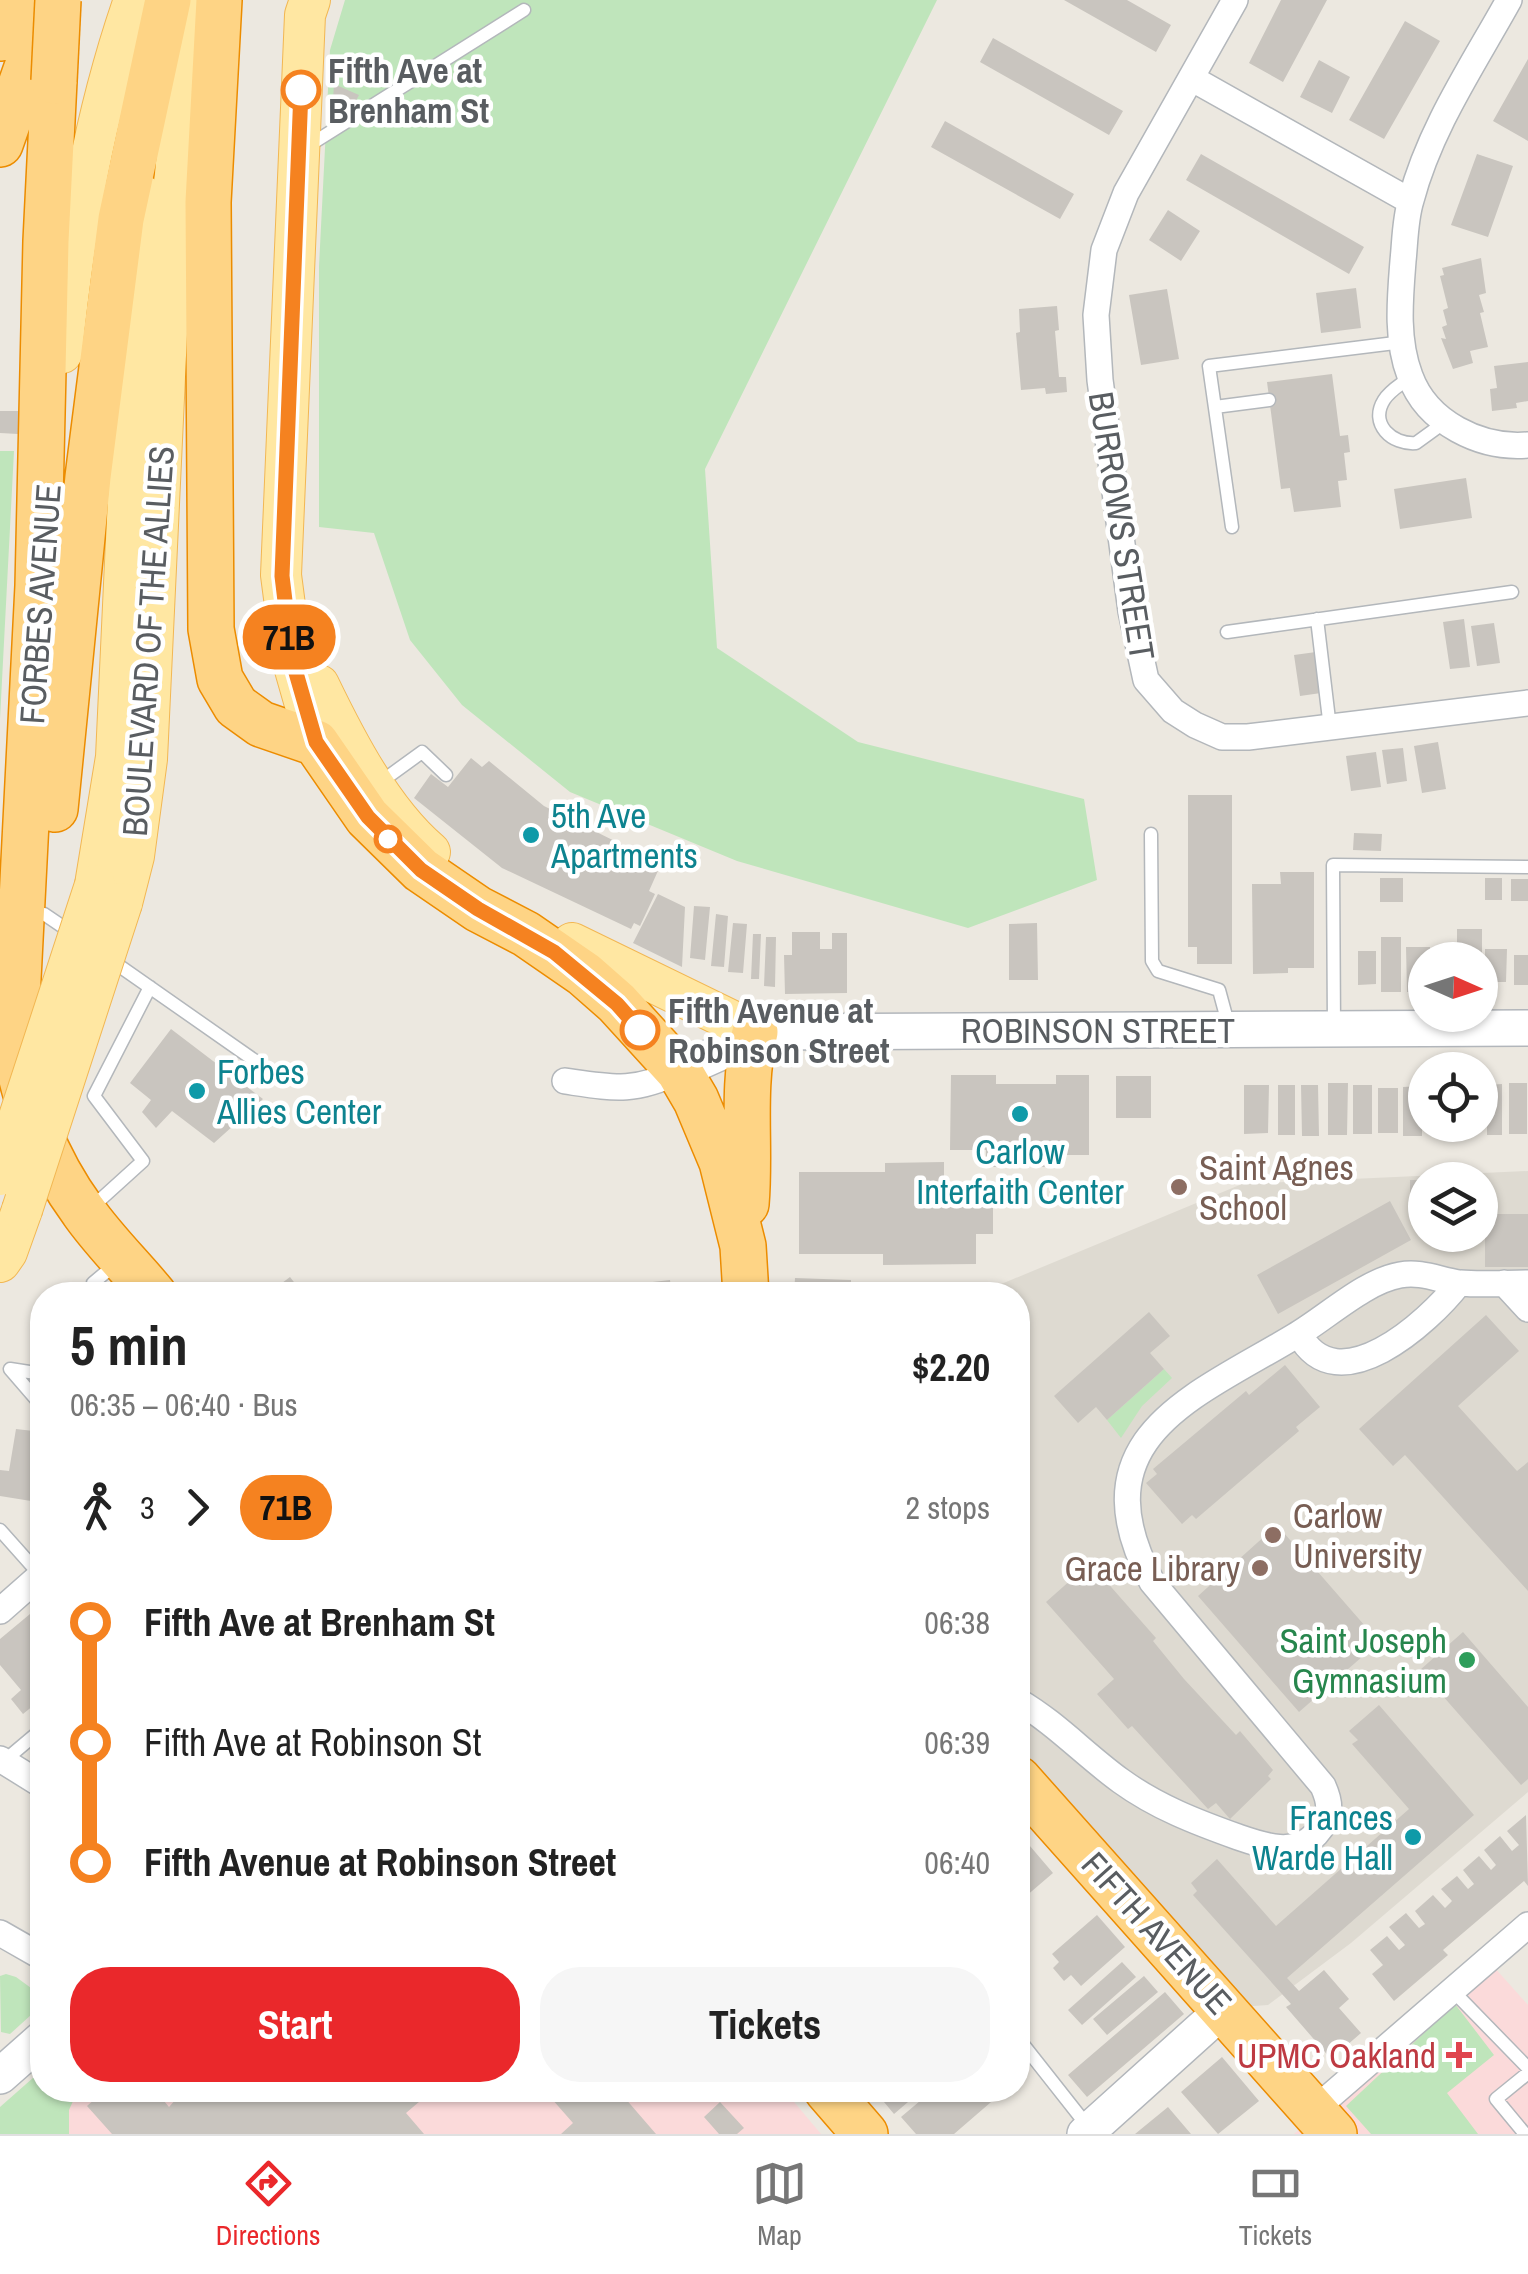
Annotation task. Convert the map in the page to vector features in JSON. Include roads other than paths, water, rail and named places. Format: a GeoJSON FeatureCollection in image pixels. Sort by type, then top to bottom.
{"type":"FeatureCollection","features":[{"type":"Feature","properties":{"kind":"highway"},"geometry":{"type":"LineString","coordinates":[[38,586],[56,0]]}},
{"type":"Feature","properties":{"kind":"highway"},"geometry":{"type":"LineString","coordinates":[[8,124],[56,0]]}},
{"type":"Feature","properties":{"kind":"highway","name":"BOULEVARD OF THE ALLIES"},"geometry":{"type":"LineString","coordinates":[[158,52],[168,0]]}},
{"type":"Feature","properties":{"kind":"highway"},"geometry":{"type":"LineString","coordinates":[[220,0],[208,202],[212,646],[220,679],[236,706],[262,724],[316,742],[368,817],[421,870],[584,974],[679,1071],[702,1112],[722,1162],[743,1246]]}},
{"type":"Feature","properties":{"kind":"highway"},"geometry":{"type":"LineString","coordinates":[[39,1127],[33,1050],[98,392],[125,195],[158,52]]}},
{"type":"Feature","properties":{"kind":"highway","name":"FORBES AVENUE"},"geometry":{"type":"LineString","coordinates":[[38,586],[15,1038],[22,1080],[56,1171],[84,1214],[113,1276]]}},
{"type":"Feature","properties":{"kind":"highway"},"geometry":{"type":"LineString","coordinates":[[745,1282],[743,1246],[750,1169],[746,1083],[755,1032]]}},
{"type":"Feature","properties":{"kind":"highway","name":"FIFTH AVENUE"},"geometry":{"type":"LineString","coordinates":[[1030,1792],[1324,2122]]}},
{"type":"Feature","properties":{"kind":"highway"},"geometry":{"type":"LineString","coordinates":[[837,2102],[865,2134]]}},
{"type":"Feature","properties":{"kind":"main road","name":"FORBES AVENUE"},"geometry":{"type":"LineString","coordinates":[[38,586],[78,214],[104,101],[134,0]]}},
{"type":"Feature","properties":{"kind":"main road","name":"BOULEVARD OF THE ALLIES"},"geometry":{"type":"LineString","coordinates":[[0,1175],[108,894],[134,856],[147,759],[175,170],[182,98],[200,0]]}},
{"type":"Feature","properties":{"kind":"main road"},"geometry":{"type":"LineString","coordinates":[[310,0],[305,14],[298,152],[282,576],[296,676],[316,742]]}},
{"type":"Feature","properties":{"kind":"main road","name":"BOULEVARD OF THE ALLIES"},"geometry":{"type":"LineString","coordinates":[[0,1262],[22,1210],[108,894],[143,183],[158,52]]}},
{"type":"Feature","properties":{"kind":"main road"},"geometry":{"type":"LineString","coordinates":[[286,608],[346,740],[416,841],[444,864],[572,943],[755,1032]]}},
{"type":"Feature","properties":{"kind":"main road"},"geometry":{"type":"LineString","coordinates":[[572,943],[633,995],[657,1024],[679,1071]]}},
{"type":"Feature","properties":{"kind":"street","name":"BURROWS STREET"},"geometry":{"type":"LineString","coordinates":[[1235,0],[1126,193],[1104,250],[1098,280],[1100,380],[1134,629],[1146,680],[1173,711],[1222,736],[1248,737],[1528,703]]}},
{"type":"Feature","properties":{"kind":"street"},"geometry":{"type":"LineString","coordinates":[[1509,0],[1442,117],[1410,202],[1399,311],[1410,377],[1445,422],[1484,440],[1508,446],[1528,445]]}},
{"type":"Feature","properties":{"kind":"street"},"geometry":{"type":"LineString","coordinates":[[1192,78],[1410,202]]}},
{"type":"Feature","properties":{"kind":"street","name":"ROBINSON STREET"},"geometry":{"type":"LineString","coordinates":[[679,1071],[755,1032],[1528,1028]]}},
{"type":"Feature","properties":{"kind":"street"},"geometry":{"type":"LineString","coordinates":[[565,1081],[640,1088],[679,1071]]}},
{"type":"Feature","properties":{"kind":"street"},"geometry":{"type":"LineString","coordinates":[[1030,1708],[1119,1780],[1192,1821],[1248,1840],[1289,1848],[1308,1843],[1326,1823],[1331,1804],[1323,1786],[1152,1582],[1141,1562],[1132,1530],[1128,1492],[1140,1447],[1175,1408],[1339,1306],[1398,1275],[1426,1274],[1459,1283],[1516,1282],[1528,1309]]}},
{"type":"Feature","properties":{"kind":"street"},"geometry":{"type":"LineString","coordinates":[[1299,1334],[1309,1353],[1326,1360],[1353,1362],[1380,1351],[1407,1332],[1440,1306],[1459,1283]]}},
{"type":"Feature","properties":{"kind":"street"},"geometry":{"type":"LineString","coordinates":[[0,1610],[30,1585]]}},
{"type":"Feature","properties":{"kind":"street"},"geometry":{"type":"LineString","coordinates":[[2,1760],[30,1777]]}},
{"type":"Feature","properties":{"kind":"street"},"geometry":{"type":"LineString","coordinates":[[1324,2122],[1452,1990],[1528,1925]]}},
{"type":"Feature","properties":{"kind":"street"},"geometry":{"type":"LineString","coordinates":[[0,1933],[30,1950]]}},
{"type":"Feature","properties":{"kind":"street"},"geometry":{"type":"LineString","coordinates":[[1090,2133],[1225,2008]]}},
{"type":"Feature","properties":{"kind":"street"},"geometry":{"type":"LineString","coordinates":[[0,2076],[30,2049]]}},
{"type":"Feature","properties":{"kind":"lane"},"geometry":{"type":"LineString","coordinates":[[298,152],[524,10]]}},
{"type":"Feature","properties":{"kind":"lane"},"geometry":{"type":"LineString","coordinates":[[1232,526],[1210,366],[1403,342]]}},
{"type":"Feature","properties":{"kind":"lane"},"geometry":{"type":"LineString","coordinates":[[1410,377],[1390,393],[1380,409],[1387,434],[1406,444],[1416,443],[1445,422]]}},
{"type":"Feature","properties":{"kind":"lane"},"geometry":{"type":"LineString","coordinates":[[1215,407],[1270,400]]}},
{"type":"Feature","properties":{"kind":"lane"},"geometry":{"type":"LineString","coordinates":[[1227,632],[1512,592]]}},
{"type":"Feature","properties":{"kind":"lane"},"geometry":{"type":"LineString","coordinates":[[1317,619],[1330,728]]}},
{"type":"Feature","properties":{"kind":"lane"},"geometry":{"type":"LineString","coordinates":[[376,786],[422,752],[446,775]]}},
{"type":"Feature","properties":{"kind":"lane"},"geometry":{"type":"LineString","coordinates":[[1150,834],[1152,961],[1158,971],[1220,990],[1229,1030]]}},
{"type":"Feature","properties":{"kind":"lane"},"geometry":{"type":"LineString","coordinates":[[1334,1029],[1333,866],[1528,866]]}},
{"type":"Feature","properties":{"kind":"lane"},"geometry":{"type":"LineString","coordinates":[[44,914],[261,1064]]}},
{"type":"Feature","properties":{"kind":"lane"},"geometry":{"type":"LineString","coordinates":[[84,1214],[142,1160],[94,1096],[150,988]]}},
{"type":"Feature","properties":{"kind":"lane"},"geometry":{"type":"LineString","coordinates":[[30,1372],[10,1369],[30,1392]]}},
{"type":"Feature","properties":{"kind":"lane"},"geometry":{"type":"LineString","coordinates":[[0,1530],[30,1562]]}},
{"type":"Feature","properties":{"kind":"lane"},"geometry":{"type":"LineString","coordinates":[[2,1760],[30,1738]]}},
{"type":"Feature","properties":{"kind":"lane"},"geometry":{"type":"LineString","coordinates":[[1452,1990],[1528,2070],[1496,2099],[1525,2134]]}},
{"type":"Feature","properties":{"kind":"lane"},"geometry":{"type":"LineString","coordinates":[[1030,2054],[1090,2133]]}},
{"type":"Feature","properties":{"kind":"place","name":"Fifth Ave at Brenham St"},"geometry":{"type":"Point","coordinates":[301,90]}},
{"type":"Feature","properties":{"kind":"place","name":"5th Ave Apartments"},"geometry":{"type":"Point","coordinates":[531,835]}},
{"type":"Feature","properties":{"kind":"place","name":"Fifth Avenue at Robinson Street"},"geometry":{"type":"Point","coordinates":[640,1030]}},
{"type":"Feature","properties":{"kind":"place","name":"Forbes Allies Center"},"geometry":{"type":"Point","coordinates":[197,1091]}},
{"type":"Feature","properties":{"kind":"place","name":"Carlow Interfaith Center"},"geometry":{"type":"Point","coordinates":[1020,1114]}},
{"type":"Feature","properties":{"kind":"place","name":"Saint Agnes School"},"geometry":{"type":"Point","coordinates":[1179,1187]}},
{"type":"Feature","properties":{"kind":"place","name":"Carlow University"},"geometry":{"type":"Point","coordinates":[1273,1535]}},
{"type":"Feature","properties":{"kind":"place","name":"Grace Library"},"geometry":{"type":"Point","coordinates":[1260,1568]}},
{"type":"Feature","properties":{"kind":"place","name":"Saint Joseph Gymnasium"},"geometry":{"type":"Point","coordinates":[1467,1660]}},
{"type":"Feature","properties":{"kind":"place","name":"Frances Warde Hall"},"geometry":{"type":"Point","coordinates":[1413,1837]}},
{"type":"Feature","properties":{"kind":"place","name":"UPMC Oakland"},"geometry":{"type":"Point","coordinates":[1459,2055]}}]}
